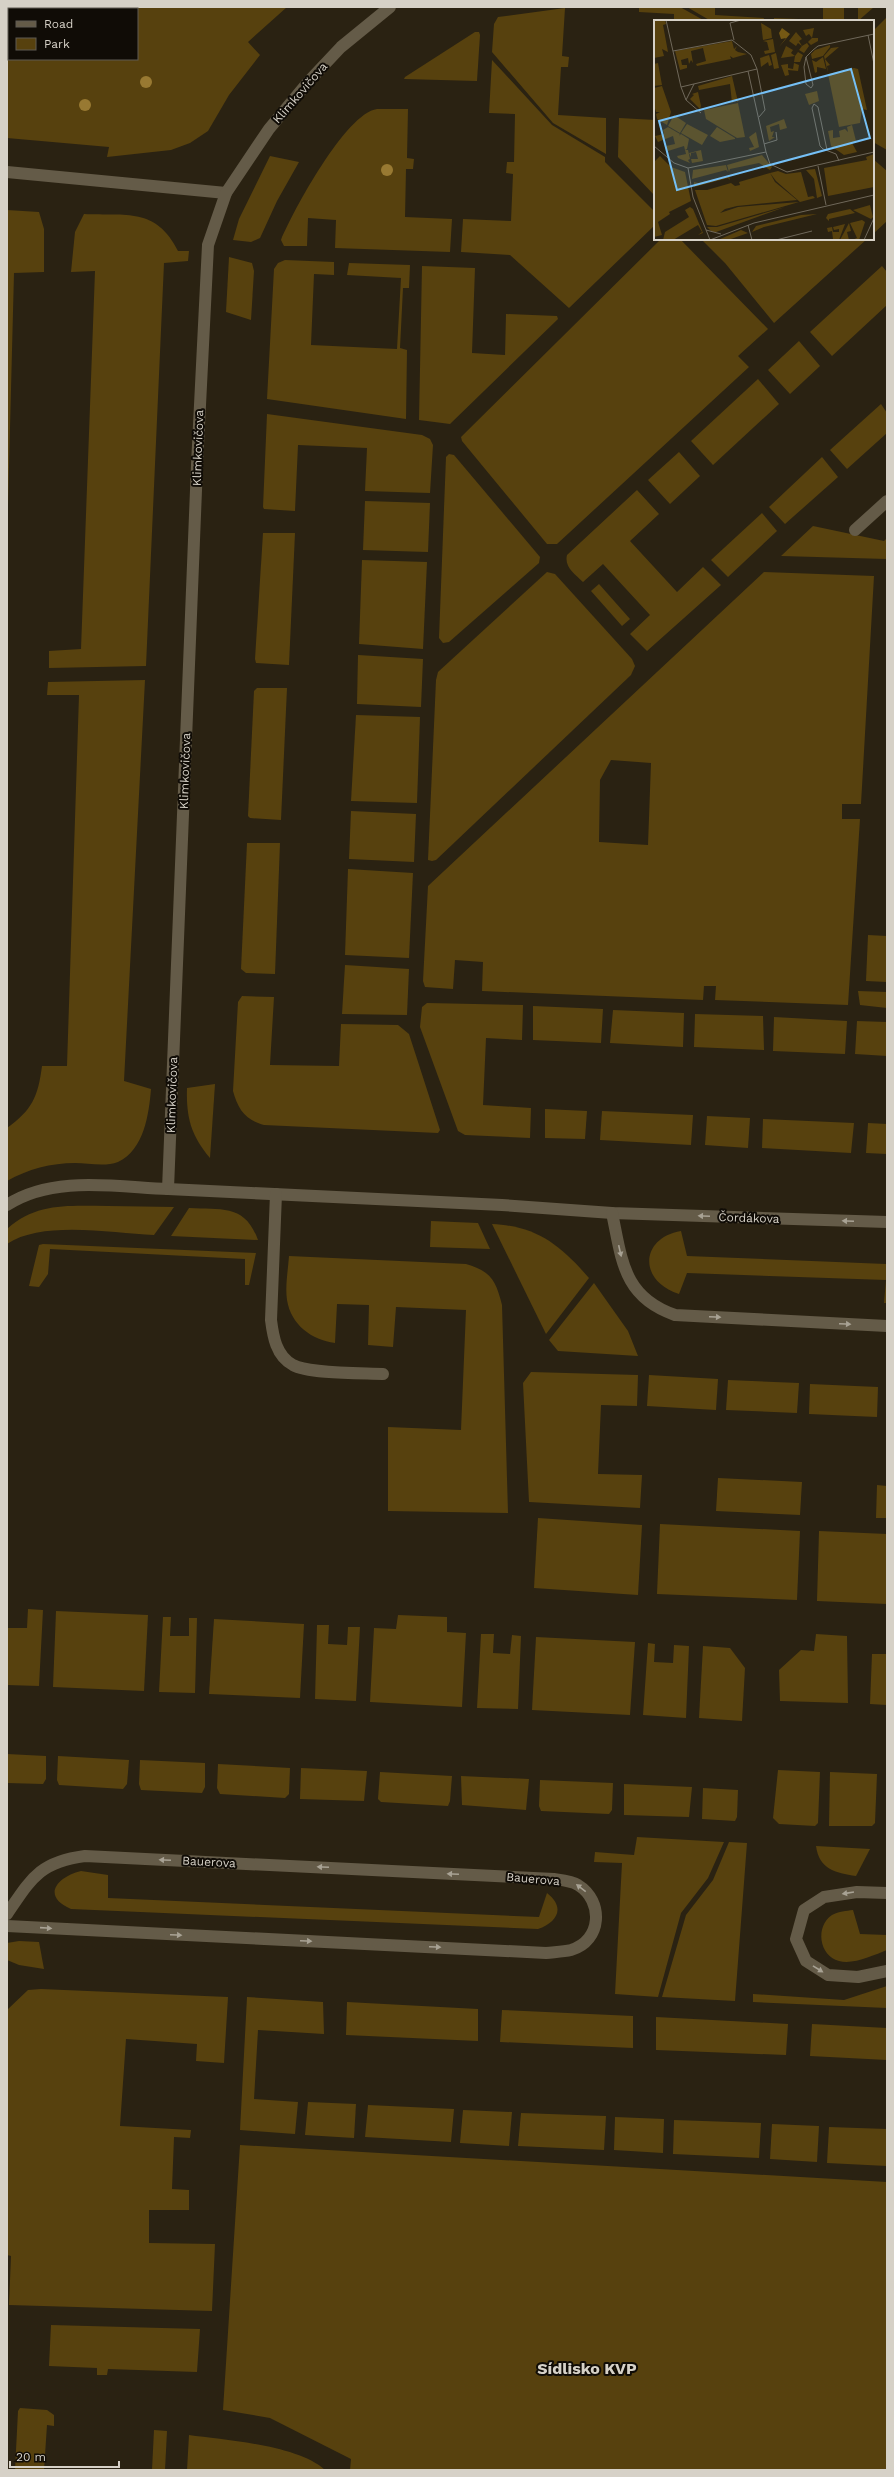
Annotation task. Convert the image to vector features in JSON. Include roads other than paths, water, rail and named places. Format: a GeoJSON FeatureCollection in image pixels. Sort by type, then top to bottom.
{"type":"FeatureCollection","features":[{"type":"Feature","properties":{"kind":"street","name":"Klimkovičova"},"geometry":{"type":"LineString","coordinates":[[168,1189],[204,300],[208,245],[226,193],[264,136],[308,81],[341,47],[390,7]]}},
{"type":"Feature","properties":{"kind":"street"},"geometry":{"type":"LineString","coordinates":[[7,172],[226,193]]}},
{"type":"Feature","properties":{"kind":"street"},"geometry":{"type":"LineString","coordinates":[[855,530],[887,501]]}},
{"type":"Feature","properties":{"kind":"street"},"geometry":{"type":"LineString","coordinates":[[7,1205],[19,1197],[43,1189],[66,1186],[168,1189]]}},
{"type":"Feature","properties":{"kind":"street","name":"Čordákova"},"geometry":{"type":"LineString","coordinates":[[168,1189],[502,1205],[612,1213],[887,1222]]}},
{"type":"Feature","properties":{"kind":"street"},"geometry":{"type":"LineString","coordinates":[[276,1194],[271,1320],[273,1338],[280,1352],[293,1365],[309,1370],[382,1374]]}},
{"type":"Feature","properties":{"kind":"street"},"geometry":{"type":"LineString","coordinates":[[612,1213],[625,1272],[636,1290],[659,1310],[675,1315],[887,1326]]}},
{"type":"Feature","properties":{"kind":"street","name":"Bauerova"},"geometry":{"type":"LineString","coordinates":[[7,1914],[38,1872],[51,1863],[85,1856],[554,1879],[577,1885],[594,1899],[597,1921],[590,1940],[571,1950],[546,1952],[7,1926]]}},
{"type":"Feature","properties":{"kind":"street"},"geometry":{"type":"LineString","coordinates":[[887,1893],[857,1892],[824,1897],[804,1910],[796,1939],[806,1961],[828,1975],[858,1977],[887,1971]]}},
{"type":"Feature","properties":{"kind":"district","name":"Sídlisko KVP"},"geometry":{"type":"Point","coordinates":[587,2368]}}]}
